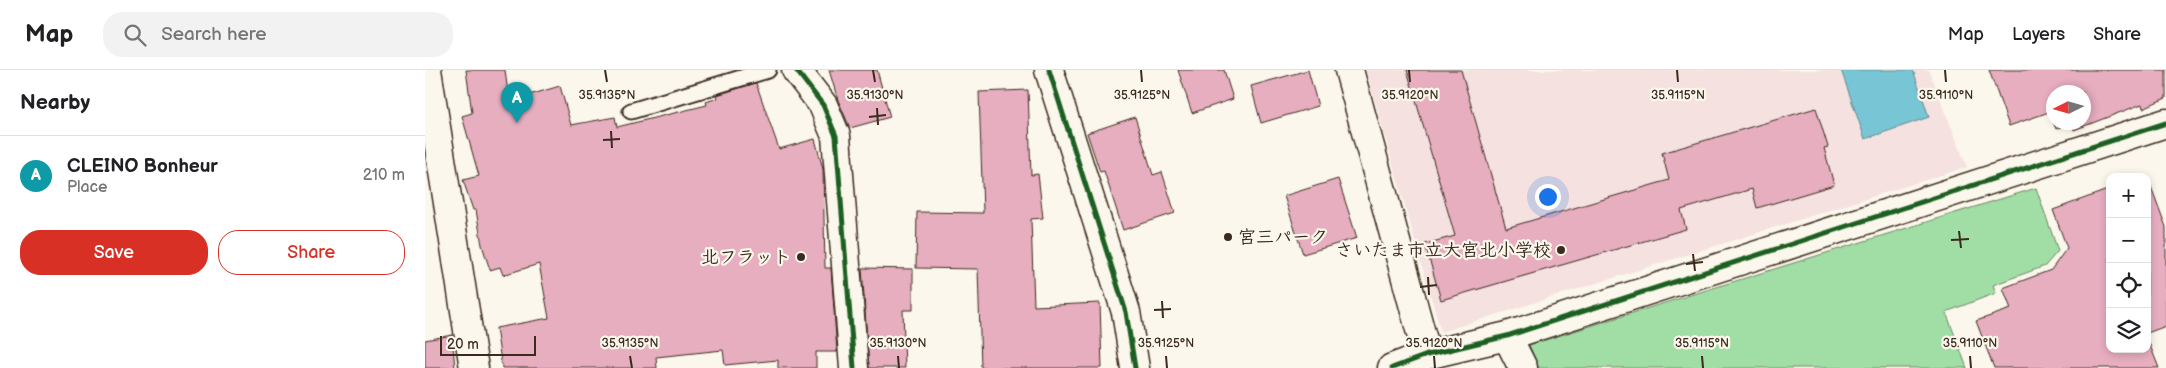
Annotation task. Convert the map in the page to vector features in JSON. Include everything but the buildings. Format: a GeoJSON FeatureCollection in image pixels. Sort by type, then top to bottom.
{"type":"FeatureCollection","features":[{"type":"Feature","properties":{"kind":"street"},"geometry":{"type":"LineString","coordinates":[[427,70],[474,368]]}},
{"type":"Feature","properties":{"kind":"street"},"geometry":{"type":"LineString","coordinates":[[795,70],[823,105],[836,136],[854,368]]}},
{"type":"Feature","properties":{"kind":"street"},"geometry":{"type":"LineString","coordinates":[[1049,70],[1126,312],[1135,368]]}},
{"type":"Feature","properties":{"kind":"street"},"geometry":{"type":"LineString","coordinates":[[1349,70],[1427,355]]}},
{"type":"Feature","properties":{"kind":"street"},"geometry":{"type":"LineString","coordinates":[[1392,368],[1427,355],[1507,336],[2166,123]]}},
{"type":"Feature","properties":{"kind":"street"},"geometry":{"type":"LineString","coordinates":[[1507,336],[1523,368]]}},
{"type":"Feature","properties":{"kind":"lane"},"geometry":{"type":"LineString","coordinates":[[631,111],[768,70]]}},
{"type":"Feature","properties":{"kind":"shaded area","name":"さいたま市立大宮北小学校"},"geometry":{"type":"Polygon","coordinates":[[[1366,70],[1929,70],[1967,167],[1441,332],[1366,70]]]}},
{"type":"Feature","properties":{"kind":"green space"},"geometry":{"type":"Polygon","coordinates":[[[2036,188],[2058,251],[2045,266],[1993,285],[1996,293],[1946,312],[1967,368],[1539,368],[1529,345],[2036,188]]]}},
{"type":"Feature","properties":{"kind":"water"},"geometry":{"type":"Polygon","coordinates":[[[1841,70],[1913,70],[1929,117],[1865,139],[1841,70]]]}},
{"type":"Feature","properties":{"kind":"cycle path"},"geometry":{"type":"LineString","coordinates":[[796,70],[823,105],[836,136],[854,368]]}},
{"type":"Feature","properties":{"kind":"cycle path"},"geometry":{"type":"LineString","coordinates":[[1049,70],[1126,312],[1135,368]]}},
{"type":"Feature","properties":{"kind":"cycle path"},"geometry":{"type":"LineString","coordinates":[[1392,368],[1427,355],[1507,336],[2166,123]]}},
{"type":"Feature","properties":{"kind":"place","name":"CLEINO Bonheur"},"geometry":{"type":"Point","coordinates":[517,123]}},
{"type":"Feature","properties":{"kind":"place","name":"宮三パーク"},"geometry":{"type":"Point","coordinates":[1228,237]}},
{"type":"Feature","properties":{"kind":"place","name":"さいたま市立大宮北小学校"},"geometry":{"type":"Point","coordinates":[1561,250]}},
{"type":"Feature","properties":{"kind":"place","name":"北フラット"},"geometry":{"type":"Point","coordinates":[801,257]}}]}
